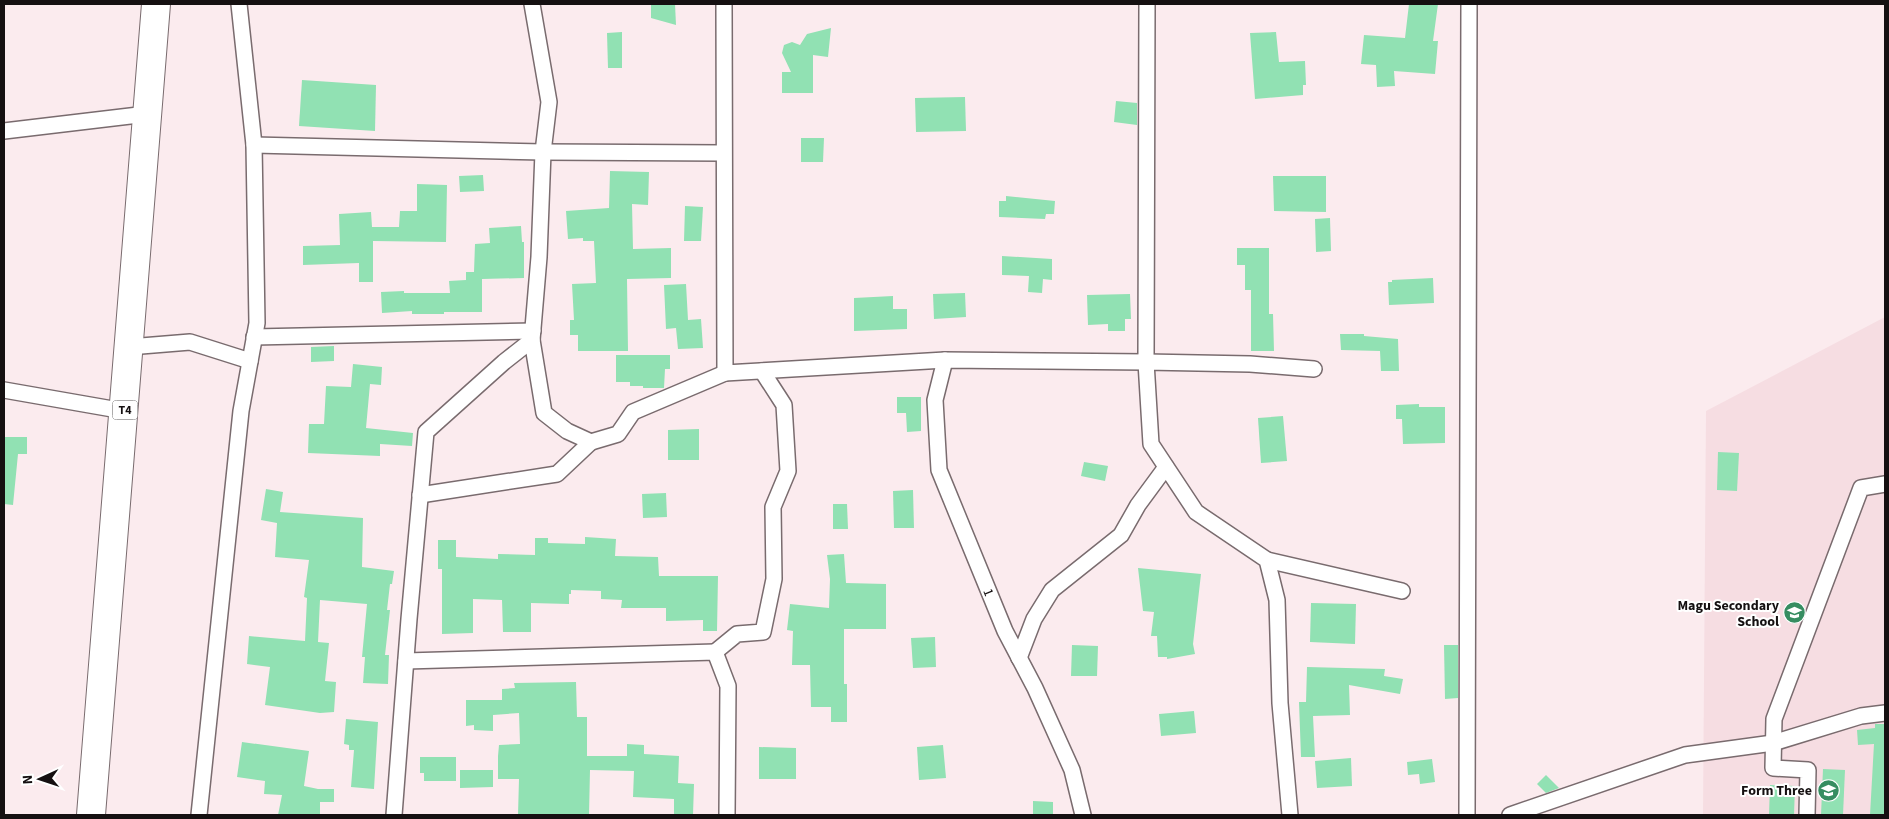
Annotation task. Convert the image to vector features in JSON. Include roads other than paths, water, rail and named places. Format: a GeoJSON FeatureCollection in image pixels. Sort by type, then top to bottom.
{"type":"FeatureCollection","features":[{"type":"Feature","properties":{"kind":"highway","name":"T4"},"geometry":{"type":"LineString","coordinates":[[92,815],[156,4]]}},
{"type":"Feature","properties":{"kind":"street"},"geometry":{"type":"LineString","coordinates":[[199,815],[240,421],[257,323],[254,145],[240,4]]}},
{"type":"Feature","properties":{"kind":"street"},"geometry":{"type":"LineString","coordinates":[[532,4],[549,102],[543,152],[539,256],[532,336],[544,413],[567,431],[591,442]]}},
{"type":"Feature","properties":{"kind":"street"},"geometry":{"type":"LineString","coordinates":[[724,4],[724,373]]}},
{"type":"Feature","properties":{"kind":"street"},"geometry":{"type":"LineString","coordinates":[[1147,4],[1146,362],[1151,444],[1196,512],[1266,560],[1402,591]]}},
{"type":"Feature","properties":{"kind":"street"},"geometry":{"type":"LineString","coordinates":[[1466,815],[1469,4]]}},
{"type":"Feature","properties":{"kind":"street"},"geometry":{"type":"LineString","coordinates":[[4,131],[147,114]]}},
{"type":"Feature","properties":{"kind":"street"},"geometry":{"type":"LineString","coordinates":[[254,145],[543,152],[723,153]]}},
{"type":"Feature","properties":{"kind":"street"},"geometry":{"type":"LineString","coordinates":[[254,337],[532,336]]}},
{"type":"Feature","properties":{"kind":"street"},"geometry":{"type":"LineString","coordinates":[[394,815],[426,432],[532,336]]}},
{"type":"Feature","properties":{"kind":"street"},"geometry":{"type":"LineString","coordinates":[[129,347],[190,342],[250,362]]}},
{"type":"Feature","properties":{"kind":"street"},"geometry":{"type":"LineString","coordinates":[[420,496],[557,474],[591,442],[618,434],[633,412],[724,373],[944,360],[1250,364],[1314,370]]}},
{"type":"Feature","properties":{"kind":"street","name":"1"},"geometry":{"type":"LineString","coordinates":[[944,360],[935,400],[939,470],[1005,631],[1072,770],[1083,815]]}},
{"type":"Feature","properties":{"kind":"street"},"geometry":{"type":"LineString","coordinates":[[406,661],[715,652],[737,634],[763,632],[774,579],[773,507],[788,471],[784,405],[762,371]]}},
{"type":"Feature","properties":{"kind":"street"},"geometry":{"type":"LineString","coordinates":[[4,390],[124,410]]}},
{"type":"Feature","properties":{"kind":"street"},"geometry":{"type":"LineString","coordinates":[[1019,658],[1034,619],[1052,590],[1121,535],[1138,505],[1166,467]]}},
{"type":"Feature","properties":{"kind":"street"},"geometry":{"type":"LineString","coordinates":[[1806,815],[1808,770],[1773,768],[1774,719],[1860,488],[1885,484]]}},
{"type":"Feature","properties":{"kind":"street"},"geometry":{"type":"LineString","coordinates":[[1266,560],[1277,600],[1280,702],[1290,815]]}},
{"type":"Feature","properties":{"kind":"street"},"geometry":{"type":"LineString","coordinates":[[715,652],[728,686],[727,815]]}},
{"type":"Feature","properties":{"kind":"street"},"geometry":{"type":"LineString","coordinates":[[1510,815],[1685,754],[1774,743],[1860,716],[1885,713]]}},
{"type":"Feature","properties":{"kind":"place","name":"Magu Secondary School"},"geometry":{"type":"Point","coordinates":[1795,613]}},
{"type":"Feature","properties":{"kind":"place","name":"Form Three"},"geometry":{"type":"Point","coordinates":[1828,790]}}]}
